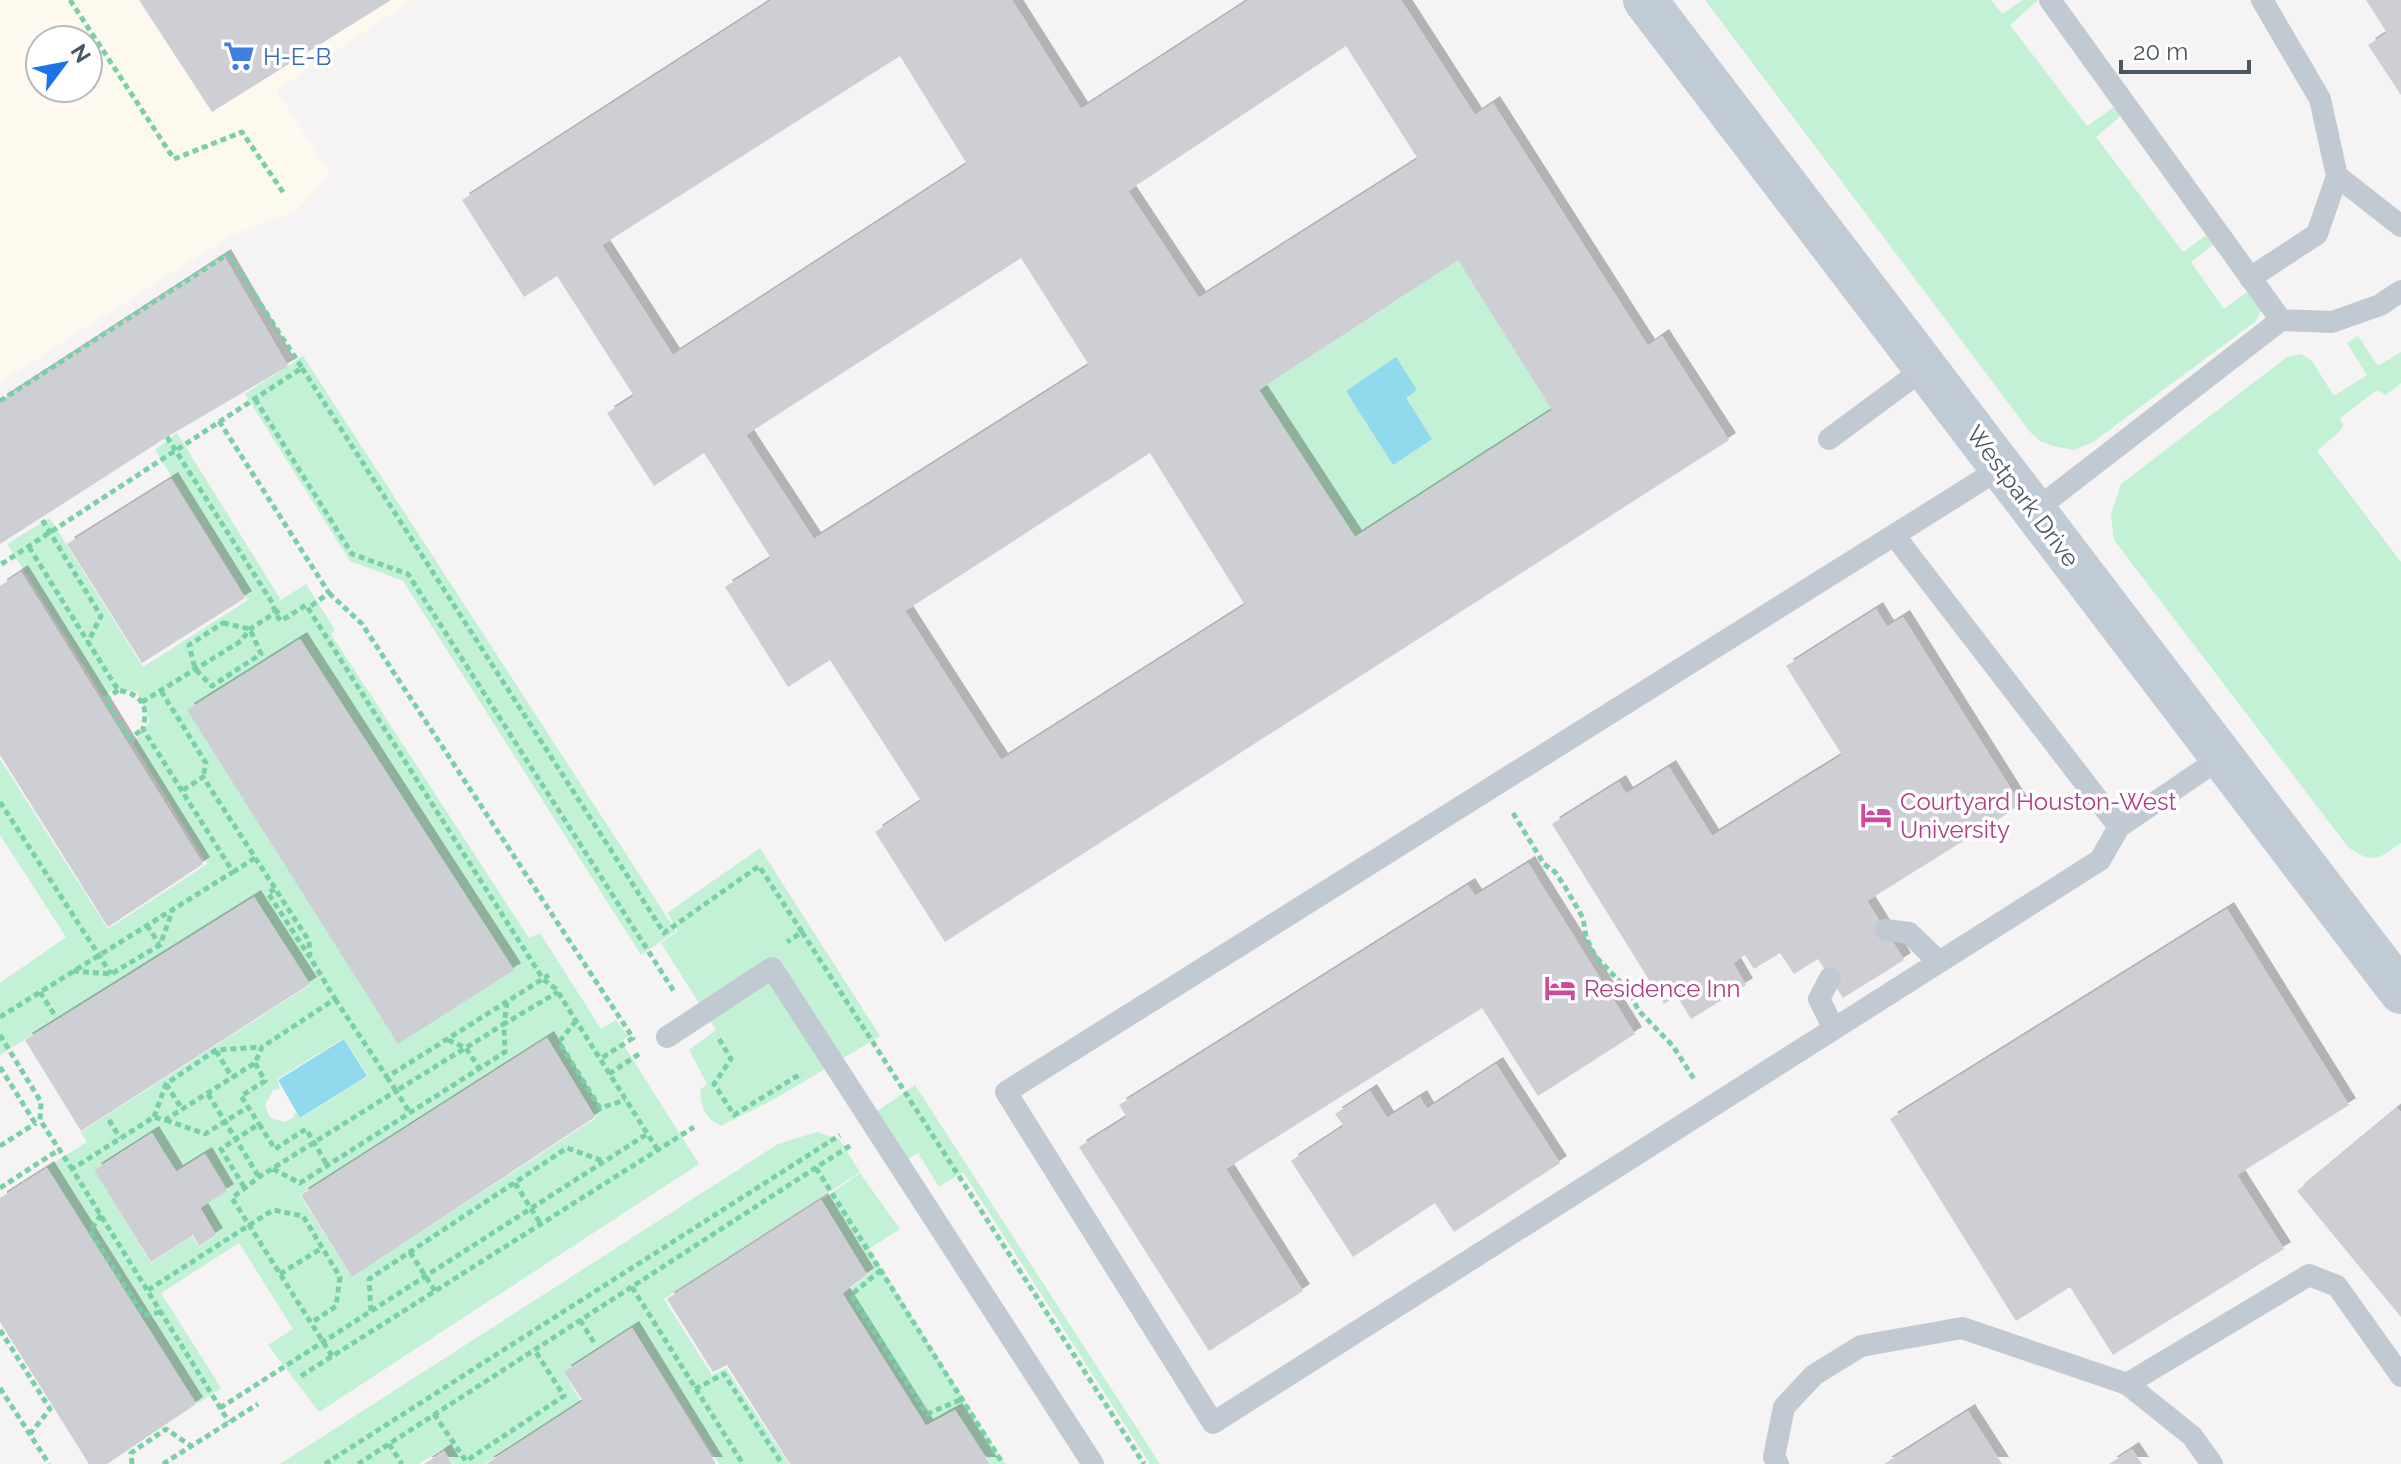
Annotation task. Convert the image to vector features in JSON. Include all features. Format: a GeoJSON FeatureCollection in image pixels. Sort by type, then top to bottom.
{"type":"FeatureCollection","features":[{"type":"Feature","properties":{"kind":"main road","name":"Westpark Drive"},"geometry":{"type":"LineString","coordinates":[[1645,0],[2401,992]]}},
{"type":"Feature","properties":{"kind":"lane"},"geometry":{"type":"LineString","coordinates":[[2050,0],[2281,320]]}},
{"type":"Feature","properties":{"kind":"lane"},"geometry":{"type":"LineString","coordinates":[[2250,278],[2317,234],[2337,176],[2320,99],[2262,0]]}},
{"type":"Feature","properties":{"kind":"lane"},"geometry":{"type":"LineString","coordinates":[[2337,176],[2401,226]]}},
{"type":"Feature","properties":{"kind":"lane"},"geometry":{"type":"LineString","coordinates":[[2034,511],[2281,320],[2332,322],[2380,305],[2401,291]]}},
{"type":"Feature","properties":{"kind":"lane"},"geometry":{"type":"LineString","coordinates":[[1829,439],[1925,368]]}},
{"type":"Feature","properties":{"kind":"lane"},"geometry":{"type":"LineString","coordinates":[[2001,468],[1006,1092],[1213,1423],[2100,860],[2119,827],[2222,757]]}},
{"type":"Feature","properties":{"kind":"lane"},"geometry":{"type":"LineString","coordinates":[[1894,535],[2119,827]]}},
{"type":"Feature","properties":{"kind":"lane"},"geometry":{"type":"LineString","coordinates":[[1886,930],[1909,933],[1939,962]]}},
{"type":"Feature","properties":{"kind":"lane"},"geometry":{"type":"LineString","coordinates":[[667,1037],[772,968],[1093,1464]]}},
{"type":"Feature","properties":{"kind":"lane"},"geometry":{"type":"LineString","coordinates":[[1830,978],[1819,999],[1834,1029]]}},
{"type":"Feature","properties":{"kind":"lane"},"geometry":{"type":"LineString","coordinates":[[2127,1384],[2309,1275],[2337,1286],[2401,1376]]}},
{"type":"Feature","properties":{"kind":"lane"},"geometry":{"type":"LineString","coordinates":[[1772,1462],[1784,1407],[1814,1375],[1861,1346],[1962,1328],[2127,1384],[2192,1436],[2212,1464]]}},
{"type":"Feature","properties":{"kind":"path"},"geometry":{"type":"LineString","coordinates":[[70,0],[174,159],[242,132],[285,195]]}},
{"type":"Feature","properties":{"kind":"path"},"geometry":{"type":"LineString","coordinates":[[0,401],[228,254],[664,933],[759,866],[1144,1464]]}},
{"type":"Feature","properties":{"kind":"path"},"geometry":{"type":"LineString","coordinates":[[0,565],[302,368]]}},
{"type":"Feature","properties":{"kind":"path"},"geometry":{"type":"LineString","coordinates":[[255,399],[352,554],[408,574],[677,996]]}},
{"type":"Feature","properties":{"kind":"path"},"geometry":{"type":"LineString","coordinates":[[219,421],[329,593],[362,624],[633,1038],[600,1059]]}},
{"type":"Feature","properties":{"kind":"path"},"geometry":{"type":"LineString","coordinates":[[167,437],[281,621],[306,605],[657,1149]]}},
{"type":"Feature","properties":{"kind":"path"},"geometry":{"type":"LineString","coordinates":[[41,518],[101,616],[88,642]]}},
{"type":"Feature","properties":{"kind":"path"},"geometry":{"type":"LineString","coordinates":[[29,547],[118,690],[133,693],[142,702],[146,717],[143,729],[129,739],[105,700],[118,690]]}},
{"type":"Feature","properties":{"kind":"path"},"geometry":{"type":"LineString","coordinates":[[308,608],[329,593]]}},
{"type":"Feature","properties":{"kind":"path"},"geometry":{"type":"LineString","coordinates":[[142,702],[241,641],[250,629],[281,609]]}},
{"type":"Feature","properties":{"kind":"path"},"geometry":{"type":"LineString","coordinates":[[223,623],[250,629],[261,654],[212,686],[195,669],[189,645],[223,623]]}},
{"type":"Feature","properties":{"kind":"path"},"geometry":{"type":"LineString","coordinates":[[161,690],[206,763],[203,777],[309,941],[310,957],[410,1113]]}},
{"type":"Feature","properties":{"kind":"path"},"geometry":{"type":"LineString","coordinates":[[143,729],[233,872]]}},
{"type":"Feature","properties":{"kind":"path"},"geometry":{"type":"LineString","coordinates":[[183,790],[203,777]]}},
{"type":"Feature","properties":{"kind":"path"},"geometry":{"type":"LineString","coordinates":[[1496,785],[1544,864],[1555,872],[1564,885],[1583,918],[1586,937],[1595,956],[1630,992],[1638,1010],[1673,1046],[1711,1106]]}},
{"type":"Feature","properties":{"kind":"path"},"geometry":{"type":"LineString","coordinates":[[0,802],[111,974]]}},
{"type":"Feature","properties":{"kind":"path"},"geometry":{"type":"LineString","coordinates":[[0,1017],[255,858]]}},
{"type":"Feature","properties":{"kind":"path"},"geometry":{"type":"LineString","coordinates":[[73,971],[111,974],[160,945],[174,908]]}},
{"type":"Feature","properties":{"kind":"path"},"geometry":{"type":"LineString","coordinates":[[147,925],[160,945]]}},
{"type":"Feature","properties":{"kind":"path"},"geometry":{"type":"LineString","coordinates":[[780,946],[802,932]]}},
{"type":"Feature","properties":{"kind":"path"},"geometry":{"type":"LineString","coordinates":[[387,1077],[546,977]]}},
{"type":"Feature","properties":{"kind":"path"},"geometry":{"type":"LineString","coordinates":[[40,992],[54,1014]]}},
{"type":"Feature","properties":{"kind":"path"},"geometry":{"type":"LineString","coordinates":[[332,1356],[232,1198],[259,1177],[558,992]]}},
{"type":"Feature","properties":{"kind":"path"},"geometry":{"type":"LineString","coordinates":[[734,993],[744,1008],[718,1036],[731,1059],[714,1084],[734,1115],[808,1069]]}},
{"type":"Feature","properties":{"kind":"path"},"geometry":{"type":"LineString","coordinates":[[72,1169],[154,1117],[166,1084],[216,1050],[262,1047],[335,999]]}},
{"type":"Feature","properties":{"kind":"path"},"geometry":{"type":"LineString","coordinates":[[273,1169],[300,1183],[505,1052],[507,1002]]}},
{"type":"Feature","properties":{"kind":"path"},"geometry":{"type":"LineString","coordinates":[[576,1021],[559,1042],[600,1108],[625,1100]]}},
{"type":"Feature","properties":{"kind":"path"},"geometry":{"type":"LineString","coordinates":[[0,1035],[41,1102],[38,1122],[0,1146]]}},
{"type":"Feature","properties":{"kind":"path"},"geometry":{"type":"LineString","coordinates":[[447,1039],[466,1048],[479,1068]]}},
{"type":"Feature","properties":{"kind":"path"},"geometry":{"type":"LineString","coordinates":[[165,1120],[255,1063],[262,1047]]}},
{"type":"Feature","properties":{"kind":"path"},"geometry":{"type":"LineString","coordinates":[[216,1050],[232,1077]]}},
{"type":"Feature","properties":{"kind":"path"},"geometry":{"type":"LineString","coordinates":[[255,1063],[265,1081],[241,1096],[275,1149],[306,1129],[327,1165]]}},
{"type":"Feature","properties":{"kind":"path"},"geometry":{"type":"LineString","coordinates":[[0,1067],[60,1149],[229,1422]]}},
{"type":"Feature","properties":{"kind":"path"},"geometry":{"type":"LineString","coordinates":[[166,1084],[182,1109]]}},
{"type":"Feature","properties":{"kind":"path"},"geometry":{"type":"LineString","coordinates":[[208,1094],[259,1177]]}},
{"type":"Feature","properties":{"kind":"path"},"geometry":{"type":"LineString","coordinates":[[154,1117],[205,1134],[248,1107]]}},
{"type":"Feature","properties":{"kind":"path"},"geometry":{"type":"LineString","coordinates":[[109,1120],[120,1138]]}},
{"type":"Feature","properties":{"kind":"path"},"geometry":{"type":"LineString","coordinates":[[325,1464],[863,1121],[874,1130],[358,1464]]}},
{"type":"Feature","properties":{"kind":"path"},"geometry":{"type":"LineString","coordinates":[[244,1187],[221,1149],[259,1124]]}},
{"type":"Feature","properties":{"kind":"path"},"geometry":{"type":"LineString","coordinates":[[301,1376],[694,1127]]}},
{"type":"Feature","properties":{"kind":"path"},"geometry":{"type":"LineString","coordinates":[[220,1408],[647,1134]]}},
{"type":"Feature","properties":{"kind":"path"},"geometry":{"type":"LineString","coordinates":[[0,1136],[7,1142]]}},
{"type":"Feature","properties":{"kind":"path"},"geometry":{"type":"LineString","coordinates":[[371,1311],[369,1279],[567,1148],[603,1161]]}},
{"type":"Feature","properties":{"kind":"path"},"geometry":{"type":"LineString","coordinates":[[0,1188],[60,1149]]}},
{"type":"Feature","properties":{"kind":"path"},"geometry":{"type":"LineString","coordinates":[[816,1168],[1003,1464]]}},
{"type":"Feature","properties":{"kind":"path"},"geometry":{"type":"LineString","coordinates":[[515,1183],[540,1223]]}},
{"type":"Feature","properties":{"kind":"path"},"geometry":{"type":"LineString","coordinates":[[148,1290],[273,1210],[303,1216],[340,1277],[336,1306],[311,1323]]}},
{"type":"Feature","properties":{"kind":"path"},"geometry":{"type":"LineString","coordinates":[[101,1215],[90,1231],[143,1315],[161,1312]]}},
{"type":"Feature","properties":{"kind":"path"},"geometry":{"type":"LineString","coordinates":[[280,1274],[322,1248]]}},
{"type":"Feature","properties":{"kind":"path"},"geometry":{"type":"LineString","coordinates":[[410,1252],[435,1291]]}},
{"type":"Feature","properties":{"kind":"path"},"geometry":{"type":"LineString","coordinates":[[881,1270],[851,1295],[927,1414],[962,1399]]}},
{"type":"Feature","properties":{"kind":"path"},"geometry":{"type":"LineString","coordinates":[[632,1287],[743,1464]]}},
{"type":"Feature","properties":{"kind":"path"},"geometry":{"type":"LineString","coordinates":[[580,1320],[595,1344]]}},
{"type":"Feature","properties":{"kind":"path"},"geometry":{"type":"LineString","coordinates":[[0,1330],[50,1409],[30,1434]]}},
{"type":"Feature","properties":{"kind":"path"},"geometry":{"type":"LineString","coordinates":[[434,1414],[466,1461],[564,1396],[534,1349]]}},
{"type":"Feature","properties":{"kind":"path"},"geometry":{"type":"LineString","coordinates":[[695,1389],[724,1374],[782,1464]]}},
{"type":"Feature","properties":{"kind":"path"},"geometry":{"type":"LineString","coordinates":[[0,1388],[49,1464]]}},
{"type":"Feature","properties":{"kind":"path"},"geometry":{"type":"LineString","coordinates":[[163,1464],[258,1404]]}},
{"type":"Feature","properties":{"kind":"path"},"geometry":{"type":"LineString","coordinates":[[132,1464],[131,1453],[166,1429],[191,1446]]}},
{"type":"Feature","properties":{"kind":"path"},"geometry":{"type":"LineString","coordinates":[[389,1444],[402,1464]]}},
{"type":"Feature","properties":{"kind":"shaded area"},"geometry":{"type":"Polygon","coordinates":[[[0,0],[413,0],[276,90],[330,174],[296,211],[230,236],[0,382],[0,0]]]}},
{"type":"Feature","properties":{"kind":"green space"},"geometry":{"type":"Polygon","coordinates":[[[1705,0],[1991,0],[2002,14],[2023,0],[2038,0],[2010,25],[2087,126],[2117,105],[2123,114],[2096,137],[2183,252],[2212,231],[2219,240],[2191,262],[2224,309],[2255,286],[2261,310],[2256,321],[2093,442],[2074,450],[2040,441],[1705,0]]]}},
{"type":"Feature","properties":{"kind":"green space"},"geometry":{"type":"Polygon","coordinates":[[[1458,260],[1552,410],[1355,537],[1259,390],[1458,260]]]}},
{"type":"Feature","properties":{"kind":"green space"},"geometry":{"type":"Polygon","coordinates":[[[2358,336],[2378,366],[2401,352],[2401,383],[2386,395],[2377,390],[2340,418],[2343,425],[2341,430],[2317,451],[2401,562],[2401,843],[2375,858],[2348,847],[2114,540],[2111,514],[2121,484],[2287,357],[2301,354],[2312,361],[2334,396],[2367,375],[2347,343],[2358,336]]]}},
{"type":"Feature","properties":{"kind":"green space"},"geometry":{"type":"Polygon","coordinates":[[[303,356],[676,931],[641,955],[403,581],[350,561],[245,394],[303,356]]]}},
{"type":"Feature","properties":{"kind":"green space"},"geometry":{"type":"Polygon","coordinates":[[[177,433],[281,600],[306,584],[335,630],[331,634],[529,938],[540,933],[601,1029],[616,1020],[628,1036],[621,1041],[699,1164],[319,1412],[268,1345],[293,1329],[239,1243],[161,1293],[221,1388],[197,1404],[47,1167],[87,1142],[81,1132],[310,985],[254,897],[0,1055],[0,983],[66,937],[0,835],[0,759],[108,929],[207,864],[133,743],[150,721],[137,692],[112,689],[104,698],[7,544],[50,518],[143,667],[248,600],[155,450],[177,433]],[[547,1037],[300,1195],[352,1277],[596,1118],[547,1037]],[[344,1038],[277,1079],[280,1089],[273,1090],[265,1105],[270,1118],[285,1122],[293,1118],[296,1112],[301,1118],[368,1076],[344,1038]],[[151,1133],[94,1170],[151,1263],[192,1236],[199,1247],[217,1235],[201,1208],[228,1189],[205,1153],[177,1171],[151,1133]]]}},
{"type":"Feature","properties":{"kind":"green space"},"geometry":{"type":"Polygon","coordinates":[[[760,848],[880,1036],[773,1100],[721,1126],[708,1116],[703,1107],[700,1090],[707,1084],[689,1050],[716,1030],[661,943],[678,931],[667,913],[760,848]]]}},
{"type":"Feature","properties":{"kind":"green space"},"geometry":{"type":"Polygon","coordinates":[[[915,1085],[1160,1464],[1150,1464],[963,1172],[939,1187],[918,1153],[893,1167],[863,1121],[915,1085]]]}},
{"type":"Feature","properties":{"kind":"green space"},"geometry":{"type":"Polygon","coordinates":[[[817,1132],[839,1139],[860,1172],[664,1299],[712,1375],[726,1368],[789,1464],[719,1464],[632,1327],[564,1372],[581,1402],[484,1464],[453,1464],[443,1448],[419,1464],[280,1464],[778,1144],[817,1132]]]}},
{"type":"Feature","properties":{"kind":"green space"},"geometry":{"type":"Polygon","coordinates":[[[860,1173],[900,1229],[869,1249],[1005,1464],[991,1464],[955,1410],[926,1425],[843,1294],[868,1275],[822,1200],[860,1173]]]}},
{"type":"Feature","properties":{"kind":"water"},"geometry":{"type":"Polygon","coordinates":[[[1396,357],[1417,390],[1406,398],[1432,439],[1393,465],[1346,391],[1396,357]]]}},
{"type":"Feature","properties":{"kind":"water"},"geometry":{"type":"Polygon","coordinates":[[[344,1039],[367,1076],[300,1118],[278,1080],[344,1039]]]}},
{"type":"Feature","properties":{"kind":"building","name":"H-E-B"},"geometry":{"type":"Polygon","coordinates":[[[139,0],[391,0],[212,112],[139,0]]]}},
{"type":"Feature","properties":{"kind":"building"},"geometry":{"type":"Polygon","coordinates":[[[772,0],[1012,0],[1081,109],[1249,0],[1401,0],[1475,115],[1493,103],[1648,346],[1662,336],[1729,440],[945,942],[875,832],[921,801],[830,660],[788,687],[725,587],[771,558],[704,453],[654,486],[607,413],[634,396],[557,276],[524,297],[462,200],[772,0]],[[1346,46],[1128,191],[1199,298],[1418,159],[1346,46]],[[900,56],[602,245],[673,355],[967,164],[900,56]],[[1021,258],[746,435],[814,539],[1089,365],[1021,258]],[[1458,260],[1259,390],[1355,537],[1552,410],[1458,260]],[[1150,453],[905,611],[1001,760],[1245,605],[1150,453]]]}},
{"type":"Feature","properties":{"kind":"building"},"geometry":{"type":"Polygon","coordinates":[[[2366,0],[2401,0],[2401,95],[2368,45],[2387,33],[2366,0]]]}},
{"type":"Feature","properties":{"kind":"building"},"geometry":{"type":"Polygon","coordinates":[[[224,256],[288,366],[167,437],[0,544],[0,401],[224,256]]]}},
{"type":"Feature","properties":{"kind":"building"},"geometry":{"type":"Polygon","coordinates":[[[171,479],[245,598],[142,663],[67,544],[171,479]]]}},
{"type":"Feature","properties":{"kind":"building"},"geometry":{"type":"Polygon","coordinates":[[[21,572],[203,864],[108,927],[0,755],[0,586],[21,572]]]}},
{"type":"Feature","properties":{"kind":"building","name":"Courtyard Houston-West University"},"geometry":{"type":"Polygon","coordinates":[[[1876,609],[1887,627],[1903,617],[2021,805],[1867,901],[1904,960],[1843,998],[1818,959],[1794,974],[1780,953],[1754,969],[1745,955],[1733,963],[1746,985],[1691,1019],[1677,996],[1664,1004],[1552,824],[1619,782],[1626,794],[1669,767],[1712,836],[1842,755],[1786,666],[1876,609]]]}},
{"type":"Feature","properties":{"kind":"building"},"geometry":{"type":"Polygon","coordinates":[[[300,639],[514,970],[398,1044],[187,710],[300,639]]]}},
{"type":"Feature","properties":{"kind":"building"},"geometry":{"type":"Polygon","coordinates":[[[1528,863],[1635,1034],[1538,1096],[1482,1008],[1226,1169],[1303,1291],[1209,1351],[1079,1147],[1127,1117],[1119,1105],[1468,885],[1475,896],[1528,863]]]}},
{"type":"Feature","properties":{"kind":"building"},"geometry":{"type":"Polygon","coordinates":[[[254,897],[310,984],[81,1131],[25,1040],[254,897]]]}},
{"type":"Feature","properties":{"kind":"building"},"geometry":{"type":"Polygon","coordinates":[[[2227,909],[2349,1105],[2237,1175],[2284,1249],[2113,1355],[2070,1287],[2016,1321],[1890,1119],[2227,909]]]}},
{"type":"Feature","properties":{"kind":"building"},"geometry":{"type":"Polygon","coordinates":[[[547,1038],[595,1117],[352,1277],[301,1195],[547,1038]]]}},
{"type":"Feature","properties":{"kind":"building"},"geometry":{"type":"Polygon","coordinates":[[[1496,1064],[1560,1163],[1454,1232],[1435,1203],[1353,1257],[1291,1161],[1344,1126],[1335,1114],[1370,1091],[1387,1118],[1420,1097],[1427,1109],[1496,1064]]]}},
{"type":"Feature","properties":{"kind":"building"},"geometry":{"type":"Polygon","coordinates":[[[2397,1108],[2401,1112],[2401,1317],[2297,1191],[2397,1108]]]}},
{"type":"Feature","properties":{"kind":"building"},"geometry":{"type":"Polygon","coordinates":[[[152,1133],[176,1172],[205,1154],[227,1191],[200,1208],[216,1235],[199,1246],[193,1235],[151,1262],[94,1170],[152,1133]]]}},
{"type":"Feature","properties":{"kind":"building"},"geometry":{"type":"Polygon","coordinates":[[[47,1168],[196,1404],[107,1464],[89,1464],[0,1322],[0,1198],[47,1168]]]}},
{"type":"Feature","properties":{"kind":"building"},"geometry":{"type":"Polygon","coordinates":[[[821,1200],[867,1275],[842,1293],[926,1426],[955,1410],[990,1464],[790,1464],[727,1365],[713,1372],[667,1299],[821,1200]]]}},
{"type":"Feature","properties":{"kind":"building"},"geometry":{"type":"Polygon","coordinates":[[[632,1328],[716,1464],[486,1464],[583,1401],[564,1372],[632,1328]]]}},
{"type":"Feature","properties":{"kind":"building"},"geometry":{"type":"Polygon","coordinates":[[[1968,1411],[2002,1464],[1884,1464],[1968,1411]]]}},
{"type":"Feature","properties":{"kind":"building"},"geometry":{"type":"Polygon","coordinates":[[[2132,1449],[2142,1464],[2109,1464],[2132,1449]]]}},
{"type":"Feature","properties":{"kind":"building"},"geometry":{"type":"Polygon","coordinates":[[[444,1451],[452,1464],[424,1464],[444,1451]]]}},
{"type":"Feature","properties":{"kind":"place","name":"H-E-B"},"geometry":{"type":"Point","coordinates":[239,56]}},
{"type":"Feature","properties":{"kind":"place","name":"Courtyard Houston-West University"},"geometry":{"type":"Point","coordinates":[1876,815]}},
{"type":"Feature","properties":{"kind":"place","name":"Residence Inn"},"geometry":{"type":"Point","coordinates":[1560,988]}}]}
